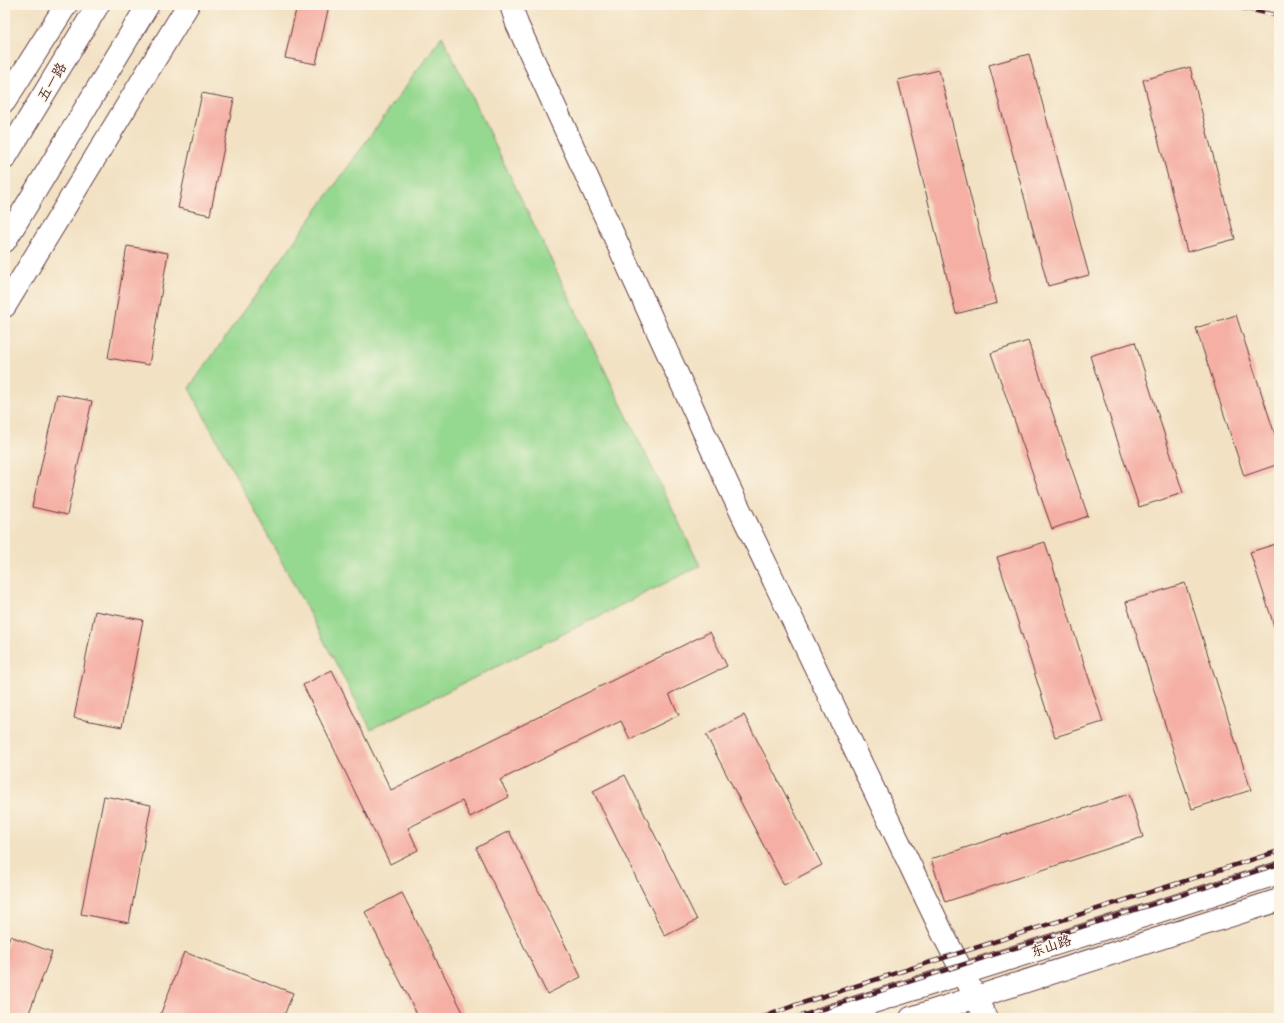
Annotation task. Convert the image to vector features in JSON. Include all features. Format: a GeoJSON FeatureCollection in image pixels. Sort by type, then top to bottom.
{"type":"FeatureCollection","features":[{"type":"Feature","properties":{"kind":"main road"},"geometry":{"type":"LineString","coordinates":[[5,101],[66,5]]}},
{"type":"Feature","properties":{"kind":"main road","name":"五一路"},"geometry":{"type":"LineString","coordinates":[[5,158],[98,5]]}},
{"type":"Feature","properties":{"kind":"main road"},"geometry":{"type":"LineString","coordinates":[[5,241],[148,5]]}},
{"type":"Feature","properties":{"kind":"main road"},"geometry":{"type":"LineString","coordinates":[[5,306],[178,24],[188,5]]}},
{"type":"Feature","properties":{"kind":"main road"},"geometry":{"type":"LineString","coordinates":[[511,5],[517,24],[728,485],[943,934],[986,1018]]}},
{"type":"Feature","properties":{"kind":"main road","name":"东山路"},"geometry":{"type":"LineString","coordinates":[[824,1018],[1279,873]]}},
{"type":"Feature","properties":{"kind":"main road","name":"东山路"},"geometry":{"type":"LineString","coordinates":[[911,1018],[1279,900]]}},
{"type":"Feature","properties":{"kind":"green space"},"geometry":{"type":"Polygon","coordinates":[[[442,36],[700,566],[371,729],[189,388],[442,36]]]}},
{"type":"Feature","properties":{"kind":"building"},"geometry":{"type":"Polygon","coordinates":[[[297,5],[329,5],[316,64],[285,58],[297,5]]]}},
{"type":"Feature","properties":{"kind":"building"},"geometry":{"type":"Polygon","coordinates":[[[1029,54],[1089,275],[1048,286],[989,65],[1029,54]]]}},
{"type":"Feature","properties":{"kind":"building"},"geometry":{"type":"Polygon","coordinates":[[[1190,67],[1235,239],[1187,252],[1143,80],[1190,67]]]}},
{"type":"Feature","properties":{"kind":"building"},"geometry":{"type":"Polygon","coordinates":[[[939,70],[997,303],[956,314],[898,80],[939,70]]]}},
{"type":"Feature","properties":{"kind":"building"},"geometry":{"type":"Polygon","coordinates":[[[202,93],[234,99],[210,215],[178,208],[202,93]]]}},
{"type":"Feature","properties":{"kind":"building"},"geometry":{"type":"Polygon","coordinates":[[[127,246],[168,253],[149,365],[108,358],[127,246]]]}},
{"type":"Feature","properties":{"kind":"building"},"geometry":{"type":"Polygon","coordinates":[[[1236,315],[1279,447],[1279,464],[1244,476],[1196,328],[1236,315]]]}},
{"type":"Feature","properties":{"kind":"building"},"geometry":{"type":"Polygon","coordinates":[[[1028,341],[1088,516],[1052,529],[991,353],[1028,341]]]}},
{"type":"Feature","properties":{"kind":"building"},"geometry":{"type":"Polygon","coordinates":[[[1135,342],[1183,493],[1139,507],[1090,356],[1135,342]]]}},
{"type":"Feature","properties":{"kind":"building"},"geometry":{"type":"Polygon","coordinates":[[[57,394],[92,401],[67,515],[32,507],[57,394]]]}},
{"type":"Feature","properties":{"kind":"building"},"geometry":{"type":"Polygon","coordinates":[[[1045,542],[1103,722],[1055,737],[997,557],[1045,542]]]}},
{"type":"Feature","properties":{"kind":"building"},"geometry":{"type":"Polygon","coordinates":[[[1279,543],[1279,641],[1250,552],[1279,543]]]}},
{"type":"Feature","properties":{"kind":"building"},"geometry":{"type":"Polygon","coordinates":[[[1185,583],[1251,790],[1192,809],[1126,602],[1185,583]]]}},
{"type":"Feature","properties":{"kind":"building"},"geometry":{"type":"Polygon","coordinates":[[[95,611],[143,620],[122,727],[74,718],[95,611]]]}},
{"type":"Feature","properties":{"kind":"building"},"geometry":{"type":"Polygon","coordinates":[[[710,632],[727,666],[669,694],[679,715],[630,739],[621,721],[500,780],[509,797],[470,817],[462,801],[408,828],[418,850],[390,864],[303,685],[332,670],[391,790],[710,632]]]}},
{"type":"Feature","properties":{"kind":"building"},"geometry":{"type":"Polygon","coordinates":[[[744,715],[822,865],[784,885],[706,735],[744,715]]]}},
{"type":"Feature","properties":{"kind":"building"},"geometry":{"type":"Polygon","coordinates":[[[625,775],[697,920],[665,936],[593,791],[625,775]]]}},
{"type":"Feature","properties":{"kind":"building"},"geometry":{"type":"Polygon","coordinates":[[[1129,794],[1143,837],[945,902],[931,859],[1129,794]]]}},
{"type":"Feature","properties":{"kind":"building"},"geometry":{"type":"Polygon","coordinates":[[[104,796],[151,805],[129,923],[81,914],[104,796]]]}},
{"type":"Feature","properties":{"kind":"building"},"geometry":{"type":"Polygon","coordinates":[[[509,831],[581,977],[547,994],[476,848],[509,831]]]}},
{"type":"Feature","properties":{"kind":"building"},"geometry":{"type":"Polygon","coordinates":[[[402,893],[466,1018],[419,1018],[365,912],[402,893]]]}},
{"type":"Feature","properties":{"kind":"building"},"geometry":{"type":"Polygon","coordinates":[[[10,936],[52,952],[27,1018],[5,1018],[5,949],[10,936]]]}},
{"type":"Feature","properties":{"kind":"building"},"geometry":{"type":"Polygon","coordinates":[[[184,952],[293,993],[283,1018],[159,1018],[184,952]]]}},
{"type":"Feature","properties":{"kind":"railway"},"geometry":{"type":"LineString","coordinates":[[1229,5],[1279,16]]}},
{"type":"Feature","properties":{"kind":"railway"},"geometry":{"type":"LineString","coordinates":[[760,1018],[793,1006],[1279,851]]}},
{"type":"Feature","properties":{"kind":"railway"},"geometry":{"type":"LineString","coordinates":[[795,1018],[1279,864]]}}]}
